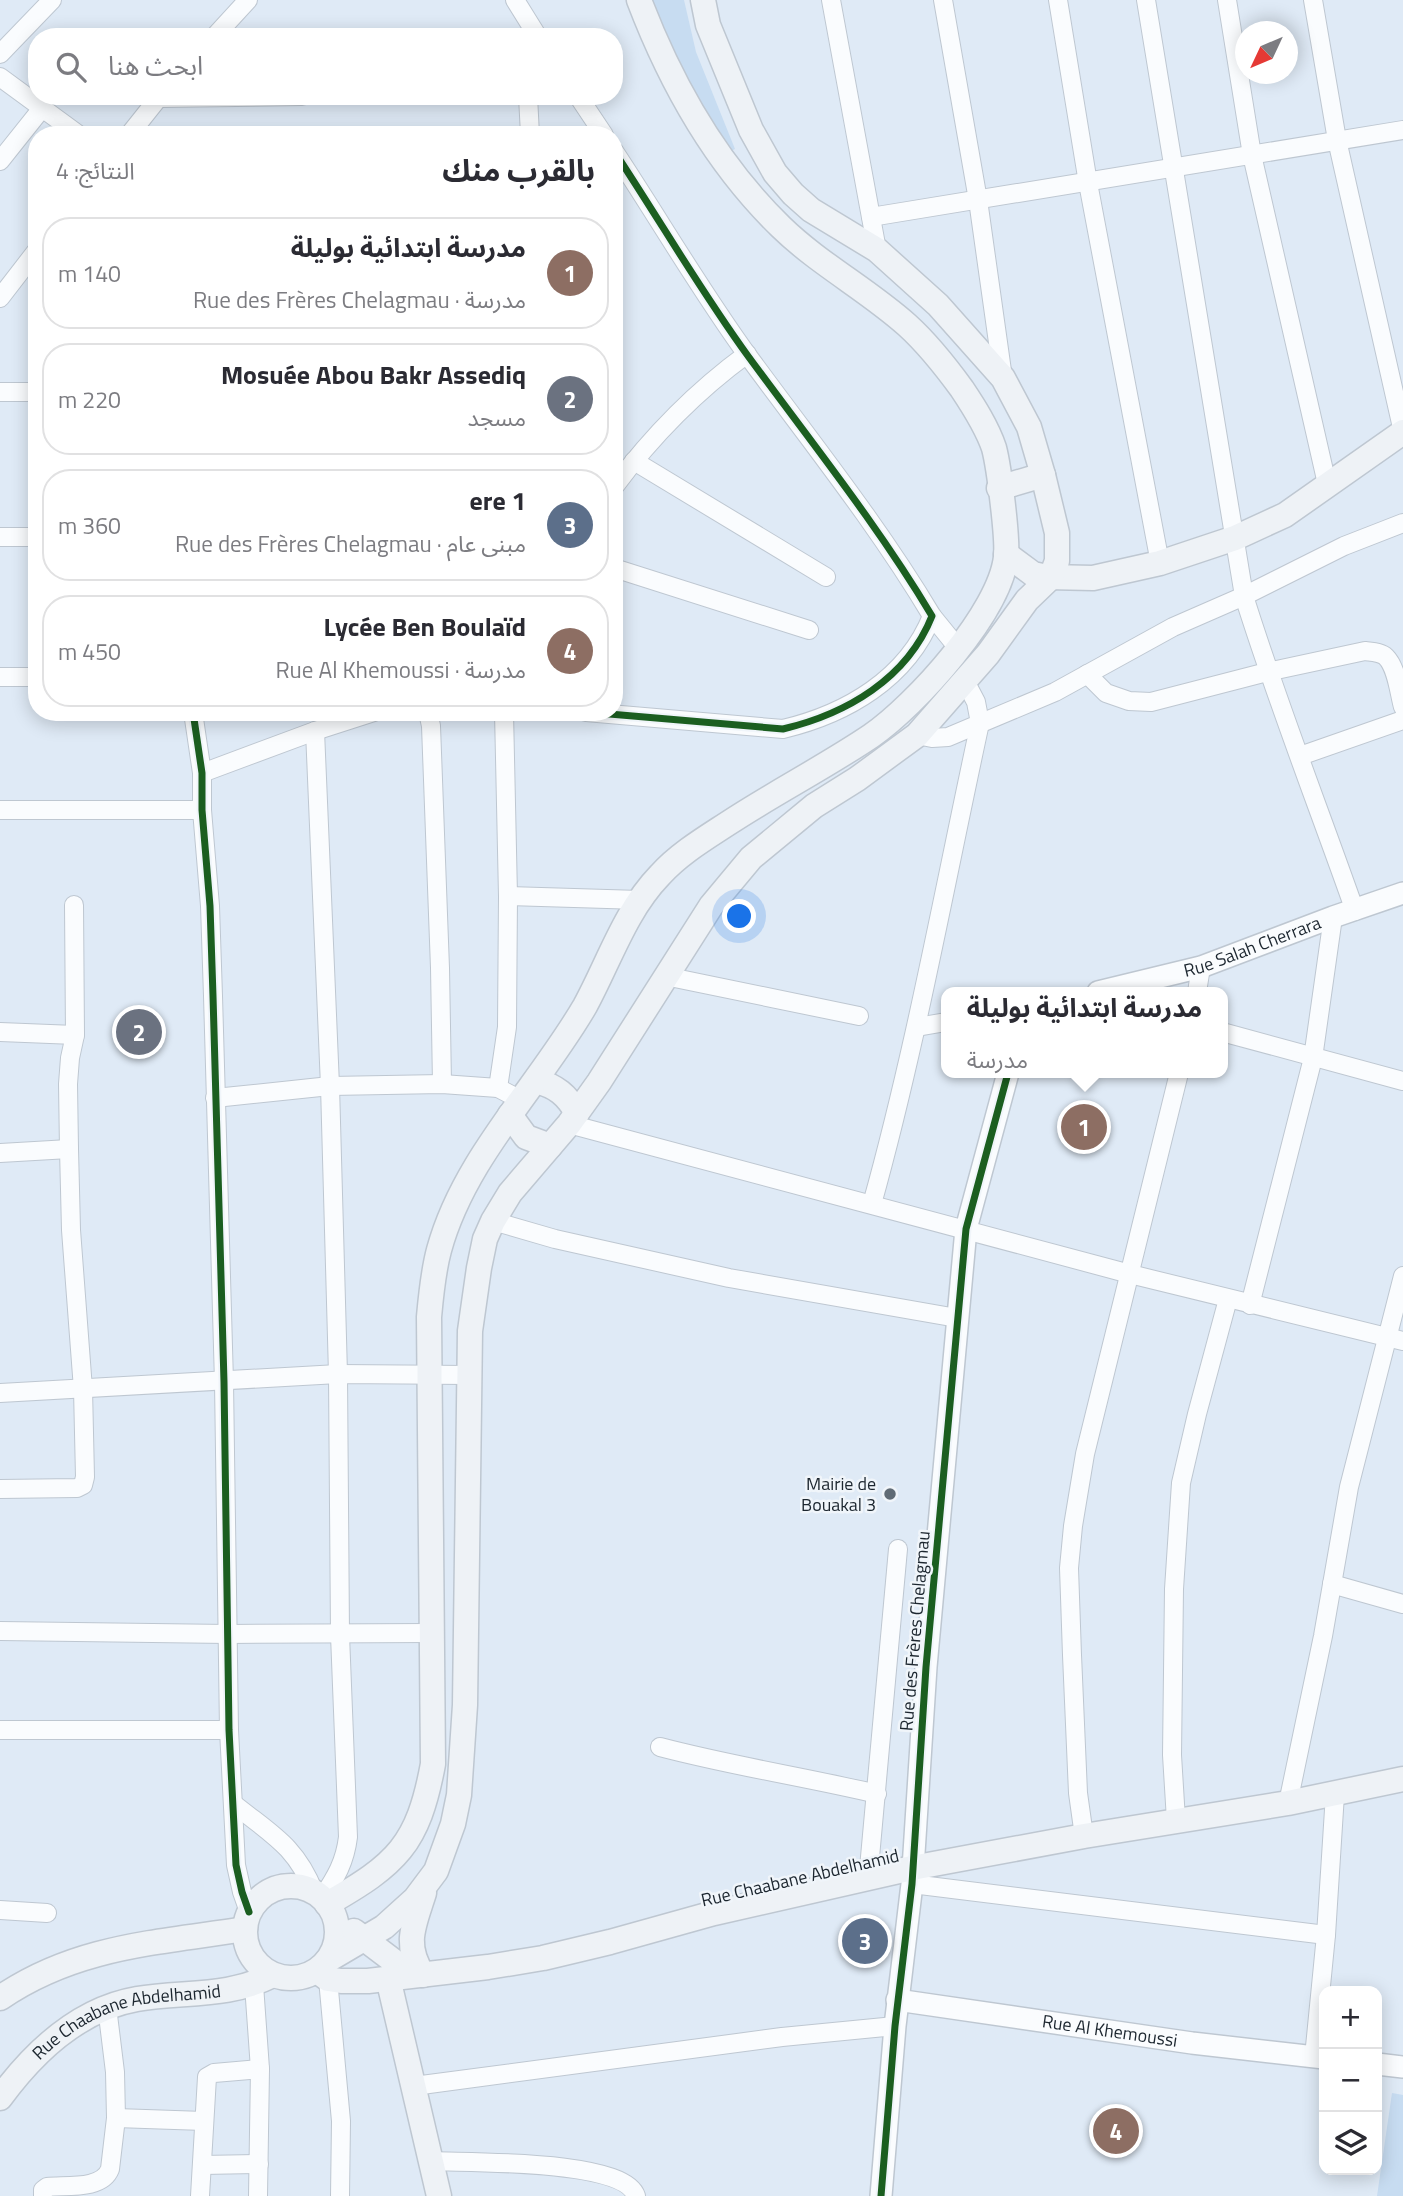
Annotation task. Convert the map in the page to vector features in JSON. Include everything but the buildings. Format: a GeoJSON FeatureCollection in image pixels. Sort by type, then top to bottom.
{"type":"FeatureCollection","features":[{"type":"Feature","properties":{"kind":"main road"},"geometry":{"type":"LineString","coordinates":[[324,1903],[386,1867],[409,1840],[427,1800],[433,1764],[429,1317],[432,1279],[439,1249],[469,1179],[561,1046],[587,1001],[611,950],[640,900],[659,876],[708,836],[873,734],[928,684],[958,648],[990,602],[1001,577],[1006,554],[994,450],[982,421],[947,367],[908,326],[783,229],[734,176],[709,141],[667,65],[639,0]]}},
{"type":"Feature","properties":{"kind":"main road"},"geometry":{"type":"LineString","coordinates":[[408,1976],[366,1940],[324,1903],[296,1886],[277,1888],[261,1897],[247,1920],[247,1948],[263,1980],[295,1978],[324,1970],[366,1940],[402,1913],[436,1871],[444,1850],[453,1824],[458,1795],[465,1706],[470,1331],[478,1268],[493,1221],[510,1193],[573,1119],[600,1082],[664,976],[711,906],[751,858],[814,806],[857,779],[917,735],[988,654],[1027,600],[1051,577],[1057,561],[1057,533],[1029,427],[1003,378],[939,305],[877,250],[811,210],[775,173],[751,130],[708,25],[702,0]]}},
{"type":"Feature","properties":{"kind":"main road"},"geometry":{"type":"LineString","coordinates":[[1006,554],[1032,574],[1051,577],[1093,578],[1160,563],[1235,538],[1285,514],[1403,432]]}},
{"type":"Feature","properties":{"kind":"main road"},"geometry":{"type":"LineString","coordinates":[[999,488],[1043,475]]}},
{"type":"Feature","properties":{"kind":"main road"},"geometry":{"type":"LineString","coordinates":[[522,1099],[560,1091],[570,1101],[573,1119]]}},
{"type":"Feature","properties":{"kind":"main road"},"geometry":{"type":"LineString","coordinates":[[522,1099],[526,1137],[550,1146]]}},
{"type":"Feature","properties":{"kind":"main road","name":"Rue Chaabane Abdelhamid"},"geometry":{"type":"LineString","coordinates":[[324,1970],[341,1981],[488,1967],[543,1958],[715,1913],[868,1878],[912,1876],[1084,1836],[1288,1803],[1403,1779]]}},
{"type":"Feature","properties":{"kind":"main road"},"geometry":{"type":"LineString","coordinates":[[426,1885],[410,1942],[415,1962],[408,1976],[414,2086],[439,2196]]}},
{"type":"Feature","properties":{"kind":"main road"},"geometry":{"type":"LineString","coordinates":[[324,1903],[338,1933],[335,1947],[324,1970]]}},
{"type":"Feature","properties":{"kind":"main road"},"geometry":{"type":"LineString","coordinates":[[0,1998],[21,1983],[64,1963],[104,1951],[247,1920]]}},
{"type":"Feature","properties":{"kind":"main road","name":"Rue Chaabane Abdelhamid"},"geometry":{"type":"LineString","coordinates":[[0,2098],[43,2048],[70,2028],[107,2007],[136,1999],[206,1994],[263,1980]]}},
{"type":"Feature","properties":{"kind":"street"},"geometry":{"type":"LineString","coordinates":[[0,54],[52,0]]}},
{"type":"Feature","properties":{"kind":"street"},"geometry":{"type":"LineString","coordinates":[[223,28],[248,0]]}},
{"type":"Feature","properties":{"kind":"street"},"geometry":{"type":"LineString","coordinates":[[515,0],[531,28]]}},
{"type":"Feature","properties":{"kind":"street"},"geometry":{"type":"LineString","coordinates":[[831,0],[877,250]]}},
{"type":"Feature","properties":{"kind":"street"},"geometry":{"type":"LineString","coordinates":[[943,0],[978,200],[1003,378]]}},
{"type":"Feature","properties":{"kind":"street"},"geometry":{"type":"LineString","coordinates":[[1058,0],[1088,183],[1160,563]]}},
{"type":"Feature","properties":{"kind":"street"},"geometry":{"type":"LineString","coordinates":[[1146,0],[1244,596],[1268,672],[1355,911]]}},
{"type":"Feature","properties":{"kind":"street"},"geometry":{"type":"LineString","coordinates":[[1227,0],[1252,155],[1327,484]]}},
{"type":"Feature","properties":{"kind":"street"},"geometry":{"type":"LineString","coordinates":[[1313,0],[1336,140],[1403,432]]}},
{"type":"Feature","properties":{"kind":"street"},"geometry":{"type":"LineString","coordinates":[[0,77],[28,97]]}},
{"type":"Feature","properties":{"kind":"street"},"geometry":{"type":"LineString","coordinates":[[40,105],[67,126]]}},
{"type":"Feature","properties":{"kind":"street"},"geometry":{"type":"LineString","coordinates":[[136,126],[153,105]]}},
{"type":"Feature","properties":{"kind":"street"},"geometry":{"type":"LineString","coordinates":[[528,105],[530,126]]}},
{"type":"Feature","properties":{"kind":"street"},"geometry":{"type":"LineString","coordinates":[[584,105],[598,126]]}},
{"type":"Feature","properties":{"kind":"street"},"geometry":{"type":"LineString","coordinates":[[0,161],[43,107]]}},
{"type":"Feature","properties":{"kind":"street"},"geometry":{"type":"LineString","coordinates":[[871,217],[1403,130]]}},
{"type":"Feature","properties":{"kind":"street"},"geometry":{"type":"LineString","coordinates":[[623,165],[747,354],[875,527],[932,616],[958,648]]}},
{"type":"Feature","properties":{"kind":"street"},"geometry":{"type":"LineString","coordinates":[[0,298],[28,263]]}},
{"type":"Feature","properties":{"kind":"street"},"geometry":{"type":"LineString","coordinates":[[623,475],[689,401],[713,378],[747,354]]}},
{"type":"Feature","properties":{"kind":"street"},"geometry":{"type":"LineString","coordinates":[[0,392],[28,392]]}},
{"type":"Feature","properties":{"kind":"street"},"geometry":{"type":"LineString","coordinates":[[634,461],[826,577]]}},
{"type":"Feature","properties":{"kind":"street"},"geometry":{"type":"LineString","coordinates":[[917,735],[948,737],[1055,692],[1173,627],[1244,596],[1344,546],[1403,523]]}},
{"type":"Feature","properties":{"kind":"street"},"geometry":{"type":"LineString","coordinates":[[0,537],[28,537]]}},
{"type":"Feature","properties":{"kind":"street"},"geometry":{"type":"LineString","coordinates":[[623,571],[809,630]]}},
{"type":"Feature","properties":{"kind":"street"},"geometry":{"type":"LineString","coordinates":[[623,715],[783,729],[815,721],[877,689],[902,663],[932,616]]}},
{"type":"Feature","properties":{"kind":"street"},"geometry":{"type":"LineString","coordinates":[[1087,674],[1106,693],[1129,701],[1151,702],[1268,672],[1364,651],[1377,652],[1386,657],[1393,669],[1403,707]]}},
{"type":"Feature","properties":{"kind":"street"},"geometry":{"type":"LineString","coordinates":[[0,677],[28,677]]}},
{"type":"Feature","properties":{"kind":"street"},"geometry":{"type":"LineString","coordinates":[[872,1204],[917,1027],[980,723],[976,702],[965,681]]}},
{"type":"Feature","properties":{"kind":"street"},"geometry":{"type":"LineString","coordinates":[[1300,756],[1403,720]]}},
{"type":"Feature","properties":{"kind":"street"},"geometry":{"type":"LineString","coordinates":[[194,721],[201,773],[210,906],[224,1382],[229,1730],[235,1805],[236,1865],[247,1920]]}},
{"type":"Feature","properties":{"kind":"street"},"geometry":{"type":"LineString","coordinates":[[201,773],[346,721]]}},
{"type":"Feature","properties":{"kind":"street"},"geometry":{"type":"LineString","coordinates":[[430,721],[442,1084]]}},
{"type":"Feature","properties":{"kind":"street"},"geometry":{"type":"LineString","coordinates":[[498,1088],[507,1027],[508,896],[504,721]]}},
{"type":"Feature","properties":{"kind":"street"},"geometry":{"type":"LineString","coordinates":[[315,731],[330,1086],[338,1374],[340,1634],[348,1837],[346,1856],[324,1903]]}},
{"type":"Feature","properties":{"kind":"street"},"geometry":{"type":"LineString","coordinates":[[0,810],[202,810]]}},
{"type":"Feature","properties":{"kind":"street","name":"Rue Salah Cherrara"},"geometry":{"type":"LineString","coordinates":[[1119,987],[1201,967],[1403,893]]}},
{"type":"Feature","properties":{"kind":"street"},"geometry":{"type":"LineString","coordinates":[[508,896],[640,900]]}},
{"type":"Feature","properties":{"kind":"street"},"geometry":{"type":"LineString","coordinates":[[0,1489],[65,1489],[83,1485],[85,1478],[83,1389],[71,1230],[69,1149],[68,1084],[75,1035],[74,905]]}},
{"type":"Feature","properties":{"kind":"street"},"geometry":{"type":"LineString","coordinates":[[1250,1305],[1313,1058],[1334,917]]}},
{"type":"Feature","properties":{"kind":"street"},"geometry":{"type":"LineString","coordinates":[[1198,987],[1201,967]]}},
{"type":"Feature","properties":{"kind":"street"},"geometry":{"type":"LineString","coordinates":[[664,976],[859,1016]]}},
{"type":"Feature","properties":{"kind":"street"},"geometry":{"type":"LineString","coordinates":[[917,1027],[941,1023]]}},
{"type":"Feature","properties":{"kind":"street"},"geometry":{"type":"LineString","coordinates":[[0,1032],[75,1035]]}},
{"type":"Feature","properties":{"kind":"street"},"geometry":{"type":"LineString","coordinates":[[1228,1034],[1403,1081]]}},
{"type":"Feature","properties":{"kind":"street","name":"Rue des Frères Chelagmau"},"geometry":{"type":"LineString","coordinates":[[881,2196],[897,2000],[912,1876],[926,1667],[966,1229],[1007,1078]]}},
{"type":"Feature","properties":{"kind":"street"},"geometry":{"type":"LineString","coordinates":[[1084,1836],[1078,1793],[1069,1568],[1080,1480],[1178,1078]]}},
{"type":"Feature","properties":{"kind":"street"},"geometry":{"type":"LineString","coordinates":[[215,1098],[330,1086],[442,1084],[498,1088],[522,1099]]}},
{"type":"Feature","properties":{"kind":"street"},"geometry":{"type":"LineString","coordinates":[[573,1119],[1130,1274],[1394,1339]]}},
{"type":"Feature","properties":{"kind":"street"},"geometry":{"type":"LineString","coordinates":[[0,1153],[69,1149]]}},
{"type":"Feature","properties":{"kind":"street"},"geometry":{"type":"LineString","coordinates":[[493,1221],[555,1239],[729,1278],[957,1318]]}},
{"type":"Feature","properties":{"kind":"street"},"geometry":{"type":"LineString","coordinates":[[1288,1803],[1349,1487],[1394,1339],[1403,1276]]}},
{"type":"Feature","properties":{"kind":"street"},"geometry":{"type":"LineString","coordinates":[[1175,1820],[1172,1755],[1173,1626],[1181,1483],[1228,1299]]}},
{"type":"Feature","properties":{"kind":"street"},"geometry":{"type":"LineString","coordinates":[[0,1393],[338,1374],[469,1376]]}},
{"type":"Feature","properties":{"kind":"street"},"geometry":{"type":"LineString","coordinates":[[868,1878],[898,1549]]}},
{"type":"Feature","properties":{"kind":"street"},"geometry":{"type":"LineString","coordinates":[[1332,1584],[1403,1604]]}},
{"type":"Feature","properties":{"kind":"street"},"geometry":{"type":"LineString","coordinates":[[0,1631],[433,1633]]}},
{"type":"Feature","properties":{"kind":"street"},"geometry":{"type":"LineString","coordinates":[[0,1730],[229,1730]]}},
{"type":"Feature","properties":{"kind":"street"},"geometry":{"type":"LineString","coordinates":[[660,1747],[705,1759],[804,1777],[877,1794]]}},
{"type":"Feature","properties":{"kind":"street"},"geometry":{"type":"LineString","coordinates":[[1319,2049],[1335,1794]]}},
{"type":"Feature","properties":{"kind":"street"},"geometry":{"type":"LineString","coordinates":[[235,1805],[288,1847],[324,1903]]}},
{"type":"Feature","properties":{"kind":"street"},"geometry":{"type":"LineString","coordinates":[[912,1876],[1325,1935]]}},
{"type":"Feature","properties":{"kind":"street"},"geometry":{"type":"LineString","coordinates":[[0,1910],[47,1913]]}},
{"type":"Feature","properties":{"kind":"street"},"geometry":{"type":"LineString","coordinates":[[324,1970],[341,2121],[340,2196]]}},
{"type":"Feature","properties":{"kind":"street"},"geometry":{"type":"LineString","coordinates":[[258,2196],[263,1980]]}},
{"type":"Feature","properties":{"kind":"street","name":"Rue Al Khemoussi"},"geometry":{"type":"LineString","coordinates":[[897,2000],[1192,2042],[1319,2057]]}},
{"type":"Feature","properties":{"kind":"street"},"geometry":{"type":"LineString","coordinates":[[43,2196],[43,2190],[47,2187],[89,2184],[108,2174],[116,2118],[115,2072],[107,2007]]}},
{"type":"Feature","properties":{"kind":"street"},"geometry":{"type":"LineString","coordinates":[[414,2086],[782,2037],[895,2026]]}},
{"type":"Feature","properties":{"kind":"street"},"geometry":{"type":"LineString","coordinates":[[1382,2065],[1403,2067]]}},
{"type":"Feature","properties":{"kind":"street"},"geometry":{"type":"LineString","coordinates":[[200,2196],[205,2086],[209,2075],[260,2068]]}},
{"type":"Feature","properties":{"kind":"street"},"geometry":{"type":"LineString","coordinates":[[116,2118],[204,2121]]}},
{"type":"Feature","properties":{"kind":"street"},"geometry":{"type":"LineString","coordinates":[[432,2161],[584,2169],[629,2184],[636,2196]]}},
{"type":"Feature","properties":{"kind":"street"},"geometry":{"type":"LineString","coordinates":[[202,2165],[259,2164]]}},
{"type":"Feature","properties":{"kind":"shaded area"},"geometry":{"type":"Polygon","coordinates":[[[642,0],[684,0],[696,52],[735,149],[722,155],[642,0]]]}},
{"type":"Feature","properties":{"kind":"shaded area"},"geometry":{"type":"Polygon","coordinates":[[[1392,2093],[1403,2095],[1403,2196],[1377,2196],[1392,2093]]]}},
{"type":"Feature","properties":{"kind":"cycle path"},"geometry":{"type":"LineString","coordinates":[[623,165],[730,331],[866,516],[932,616],[907,658],[890,675],[851,703],[806,722],[783,729],[623,715]]}},
{"type":"Feature","properties":{"kind":"cycle path"},"geometry":{"type":"LineString","coordinates":[[194,721],[202,773],[202,810],[210,906],[224,1382],[229,1730],[236,1865],[249,1912]]}},
{"type":"Feature","properties":{"kind":"cycle path"},"geometry":{"type":"LineString","coordinates":[[881,2196],[895,2026],[912,1884],[926,1667],[966,1229],[1007,1078]]}},
{"type":"Feature","properties":{"kind":"place","name":"Mosuée Abou Bakr Assediq"},"geometry":{"type":"Point","coordinates":[139,1032]}},
{"type":"Feature","properties":{"kind":"place","name":"مدرسة ابتدائية بوليلة"},"geometry":{"type":"Point","coordinates":[1084,1127]}},
{"type":"Feature","properties":{"kind":"place","name":"Mairie de Bouakal 3"},"geometry":{"type":"Point","coordinates":[890,1494]}},
{"type":"Feature","properties":{"kind":"place","name":"1 ere"},"geometry":{"type":"Point","coordinates":[865,1941]}},
{"type":"Feature","properties":{"kind":"place","name":"Lycée Ben Boulaïd"},"geometry":{"type":"Point","coordinates":[1116,2131]}}]}
